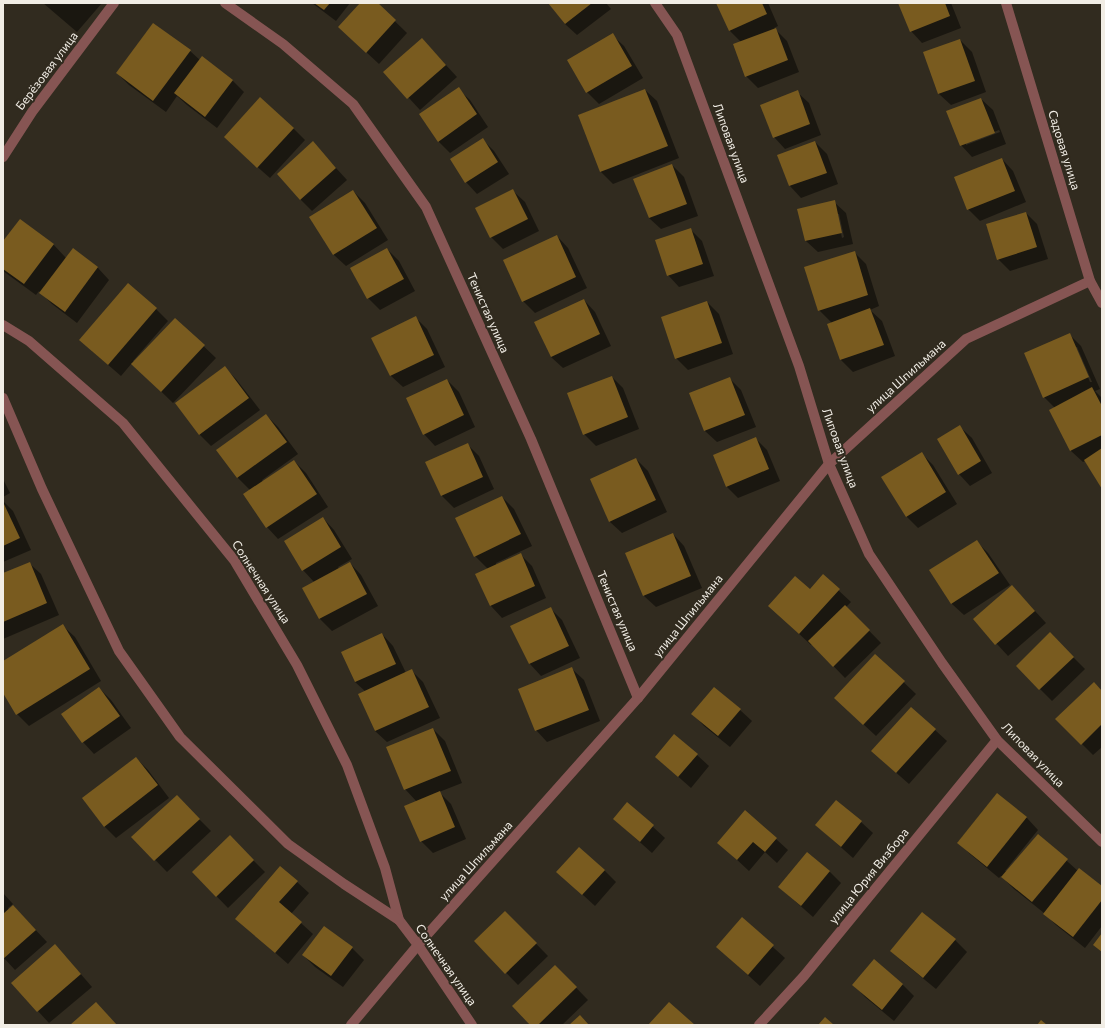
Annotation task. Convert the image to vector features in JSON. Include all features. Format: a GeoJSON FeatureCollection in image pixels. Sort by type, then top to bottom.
{"type":"FeatureCollection","features":[{"type":"Feature","properties":{"kind":"street","name":"Берёзовая улица"},"geometry":{"type":"LineString","coordinates":[[3,157],[32,112],[114,3]]}},
{"type":"Feature","properties":{"kind":"street","name":"Тенистая улица"},"geometry":{"type":"LineString","coordinates":[[225,3],[283,44],[353,104],[426,207],[531,439],[638,698]]}},
{"type":"Feature","properties":{"kind":"street","name":"Липовая улица"},"geometry":{"type":"LineString","coordinates":[[655,3],[680,43],[799,366],[829,464],[869,554],[942,663],[997,740],[1102,842]]}},
{"type":"Feature","properties":{"kind":"street","name":"Садовая улица"},"geometry":{"type":"LineString","coordinates":[[1006,3],[1090,281],[1102,303]]}},
{"type":"Feature","properties":{"kind":"street","name":"улица Шпильмана"},"geometry":{"type":"LineString","coordinates":[[351,1025],[418,945],[638,698],[829,464],[966,338],[1090,281]]}},
{"type":"Feature","properties":{"kind":"street","name":"Солнечная улица"},"geometry":{"type":"LineString","coordinates":[[3,325],[29,341],[123,423],[234,560],[297,665],[347,765],[385,868],[399,920]]}},
{"type":"Feature","properties":{"kind":"street","name":"Солнечная улица"},"geometry":{"type":"LineString","coordinates":[[3,398],[42,489],[119,650],[180,737],[288,844],[344,884],[399,920],[418,945],[472,1025]]}},
{"type":"Feature","properties":{"kind":"street","name":"улица Юрия Визбора"},"geometry":{"type":"LineString","coordinates":[[759,1025],[804,976],[997,740]]}},
{"type":"Feature","properties":{"kind":"building"},"geometry":{"type":"Polygon","coordinates":[[[314,3],[330,3],[324,10],[314,3]]]}},
{"type":"Feature","properties":{"kind":"building"},"geometry":{"type":"Polygon","coordinates":[[[360,3],[378,3],[396,20],[366,53],[338,27],[360,3]]]}},
{"type":"Feature","properties":{"kind":"building"},"geometry":{"type":"Polygon","coordinates":[[[548,3],[592,3],[565,24],[548,3]]]}},
{"type":"Feature","properties":{"kind":"building"},"geometry":{"type":"Polygon","coordinates":[[[716,3],[762,3],[767,14],[729,31],[716,3]]]}},
{"type":"Feature","properties":{"kind":"building"},"geometry":{"type":"Polygon","coordinates":[[[898,3],[945,3],[950,16],[910,32],[898,3]]]}},
{"type":"Feature","properties":{"kind":"building"},"geometry":{"type":"Polygon","coordinates":[[[153,23],[191,50],[153,101],[116,73],[153,23]]]}},
{"type":"Feature","properties":{"kind":"building"},"geometry":{"type":"Polygon","coordinates":[[[776,28],[788,60],[745,77],[733,44],[776,28]]]}},
{"type":"Feature","properties":{"kind":"building"},"geometry":{"type":"Polygon","coordinates":[[[613,33],[632,66],[586,93],[567,60],[613,33]]]}},
{"type":"Feature","properties":{"kind":"building"},"geometry":{"type":"Polygon","coordinates":[[[422,38],[446,65],[407,99],[383,72],[422,38]]]}},
{"type":"Feature","properties":{"kind":"building"},"geometry":{"type":"Polygon","coordinates":[[[960,39],[975,81],[938,94],[923,52],[960,39]]]}},
{"type":"Feature","properties":{"kind":"building"},"geometry":{"type":"Polygon","coordinates":[[[202,56],[233,80],[205,117],[174,93],[202,56]]]}},
{"type":"Feature","properties":{"kind":"building"},"geometry":{"type":"Polygon","coordinates":[[[459,87],[477,114],[438,142],[419,114],[459,87]]]}},
{"type":"Feature","properties":{"kind":"building"},"geometry":{"type":"Polygon","coordinates":[[[645,89],[668,146],[600,172],[578,115],[645,89]]]}},
{"type":"Feature","properties":{"kind":"building"},"geometry":{"type":"Polygon","coordinates":[[[798,90],[810,124],[773,138],[760,105],[798,90]]]}},
{"type":"Feature","properties":{"kind":"building"},"geometry":{"type":"Polygon","coordinates":[[[260,97],[294,128],[257,168],[224,137],[260,97]]]}},
{"type":"Feature","properties":{"kind":"building"},"geometry":{"type":"Polygon","coordinates":[[[981,98],[995,133],[960,146],[946,111],[981,98]]]}},
{"type":"Feature","properties":{"kind":"building"},"geometry":{"type":"Polygon","coordinates":[[[483,138],[498,162],[465,183],[450,159],[483,138]]]}},
{"type":"Feature","properties":{"kind":"building"},"geometry":{"type":"Polygon","coordinates":[[[313,141],[336,168],[300,200],[277,174],[313,141]]]}},
{"type":"Feature","properties":{"kind":"building"},"geometry":{"type":"Polygon","coordinates":[[[815,141],[827,173],[789,186],[777,155],[815,141]]]}},
{"type":"Feature","properties":{"kind":"building"},"geometry":{"type":"Polygon","coordinates":[[[1002,158],[1015,191],[967,210],[954,177],[1002,158]]]}},
{"type":"Feature","properties":{"kind":"building"},"geometry":{"type":"Polygon","coordinates":[[[672,164],[687,204],[649,218],[633,179],[672,164]]]}},
{"type":"Feature","properties":{"kind":"building"},"geometry":{"type":"Polygon","coordinates":[[[513,189],[528,219],[490,238],[475,208],[513,189]]]}},
{"type":"Feature","properties":{"kind":"building"},"geometry":{"type":"Polygon","coordinates":[[[353,190],[377,228],[333,255],[309,217],[353,190]]]}},
{"type":"Feature","properties":{"kind":"building"},"geometry":{"type":"Polygon","coordinates":[[[835,200],[842,233],[805,241],[797,209],[835,200]]]}},
{"type":"Feature","properties":{"kind":"building"},"geometry":{"type":"Polygon","coordinates":[[[1026,212],[1037,247],[997,260],[986,224],[1026,212]]]}},
{"type":"Feature","properties":{"kind":"building"},"geometry":{"type":"Polygon","coordinates":[[[20,219],[54,244],[24,284],[3,269],[3,241],[20,219]]]}},
{"type":"Feature","properties":{"kind":"building"},"geometry":{"type":"Polygon","coordinates":[[[691,228],[703,264],[667,276],[655,240],[691,228]]]}},
{"type":"Feature","properties":{"kind":"building"},"geometry":{"type":"Polygon","coordinates":[[[557,235],[576,277],[522,302],[503,260],[557,235]]]}},
{"type":"Feature","properties":{"kind":"building"},"geometry":{"type":"Polygon","coordinates":[[[73,248],[98,267],[65,312],[39,293],[73,248]]]}},
{"type":"Feature","properties":{"kind":"building"},"geometry":{"type":"Polygon","coordinates":[[[387,248],[404,279],[367,299],[350,268],[387,248]]]}},
{"type":"Feature","properties":{"kind":"building"},"geometry":{"type":"Polygon","coordinates":[[[855,251],[868,295],[818,311],[804,267],[855,251]]]}},
{"type":"Feature","properties":{"kind":"building"},"geometry":{"type":"Polygon","coordinates":[[[128,283],[157,308],[108,365],[79,340],[128,283]]]}},
{"type":"Feature","properties":{"kind":"building"},"geometry":{"type":"Polygon","coordinates":[[[584,299],[600,334],[551,357],[534,322],[584,299]]]}},
{"type":"Feature","properties":{"kind":"building"},"geometry":{"type":"Polygon","coordinates":[[[707,301],[722,343],[675,359],[661,317],[707,301]]]}},
{"type":"Feature","properties":{"kind":"building"},"geometry":{"type":"Polygon","coordinates":[[[870,308],[884,345],[840,360],[827,324],[870,308]]]}},
{"type":"Feature","properties":{"kind":"building"},"geometry":{"type":"Polygon","coordinates":[[[416,316],[434,355],[390,376],[371,338],[416,316]]]}},
{"type":"Feature","properties":{"kind":"building"},"geometry":{"type":"Polygon","coordinates":[[[175,318],[205,345],[161,392],[131,364],[175,318]]]}},
{"type":"Feature","properties":{"kind":"building"},"geometry":{"type":"Polygon","coordinates":[[[1070,333],[1089,377],[1043,398],[1024,353],[1070,333]]]}},
{"type":"Feature","properties":{"kind":"building"},"geometry":{"type":"Polygon","coordinates":[[[225,366],[249,398],[199,435],[175,403],[225,366]]]}},
{"type":"Feature","properties":{"kind":"building"},"geometry":{"type":"Polygon","coordinates":[[[612,376],[628,417],[583,435],[567,393],[612,376]]]}},
{"type":"Feature","properties":{"kind":"building"},"geometry":{"type":"Polygon","coordinates":[[[730,377],[745,415],[704,431],[689,393],[730,377]]]}},
{"type":"Feature","properties":{"kind":"building"},"geometry":{"type":"Polygon","coordinates":[[[447,379],[464,415],[423,435],[406,398],[447,379]]]}},
{"type":"Feature","properties":{"kind":"building"},"geometry":{"type":"Polygon","coordinates":[[[1092,387],[1102,406],[1102,435],[1070,451],[1049,410],[1092,387]]]}},
{"type":"Feature","properties":{"kind":"building"},"geometry":{"type":"Polygon","coordinates":[[[266,414],[287,442],[237,478],[216,450],[266,414]]]}},
{"type":"Feature","properties":{"kind":"building"},"geometry":{"type":"Polygon","coordinates":[[[960,425],[981,461],[958,475],[937,439],[960,425]]]}},
{"type":"Feature","properties":{"kind":"building"},"geometry":{"type":"Polygon","coordinates":[[[756,437],[769,469],[726,487],[713,455],[756,437]]]}},
{"type":"Feature","properties":{"kind":"building"},"geometry":{"type":"Polygon","coordinates":[[[468,443],[483,477],[441,496],[425,462],[468,443]]]}},
{"type":"Feature","properties":{"kind":"building"},"geometry":{"type":"Polygon","coordinates":[[[1102,448],[1102,489],[1084,460],[1102,448]]]}},
{"type":"Feature","properties":{"kind":"building"},"geometry":{"type":"Polygon","coordinates":[[[922,452],[946,492],[906,517],[881,477],[922,452]]]}},
{"type":"Feature","properties":{"kind":"building"},"geometry":{"type":"Polygon","coordinates":[[[636,458],[656,500],[609,522],[590,479],[636,458]]]}},
{"type":"Feature","properties":{"kind":"building"},"geometry":{"type":"Polygon","coordinates":[[[294,460],[317,494],[266,528],[243,494],[294,460]]]}},
{"type":"Feature","properties":{"kind":"building"},"geometry":{"type":"Polygon","coordinates":[[[502,496],[521,534],[474,557],[455,518],[502,496]]]}},
{"type":"Feature","properties":{"kind":"building"},"geometry":{"type":"Polygon","coordinates":[[[3,502],[20,538],[3,546],[3,502]]]}},
{"type":"Feature","properties":{"kind":"building"},"geometry":{"type":"Polygon","coordinates":[[[323,517],[341,547],[302,571],[284,541],[323,517]]]}},
{"type":"Feature","properties":{"kind":"building"},"geometry":{"type":"Polygon","coordinates":[[[673,533],[691,576],[643,596],[625,553],[673,533]]]}},
{"type":"Feature","properties":{"kind":"building"},"geometry":{"type":"Polygon","coordinates":[[[977,540],[999,573],[951,604],[929,570],[977,540]]]}},
{"type":"Feature","properties":{"kind":"building"},"geometry":{"type":"Polygon","coordinates":[[[521,553],[535,586],[490,606],[475,574],[521,553]]]}},
{"type":"Feature","properties":{"kind":"building"},"geometry":{"type":"Polygon","coordinates":[[[30,562],[47,603],[3,622],[3,573],[30,562]]]}},
{"type":"Feature","properties":{"kind":"building"},"geometry":{"type":"Polygon","coordinates":[[[350,562],[367,594],[319,619],[302,588],[350,562]]]}},
{"type":"Feature","properties":{"kind":"building"},"geometry":{"type":"Polygon","coordinates":[[[823,574],[840,589],[799,634],[768,606],[795,576],[810,589],[823,574]]]}},
{"type":"Feature","properties":{"kind":"building"},"geometry":{"type":"Polygon","coordinates":[[[1012,585],[1035,611],[995,645],[973,619],[1012,585]]]}},
{"type":"Feature","properties":{"kind":"building"},"geometry":{"type":"Polygon","coordinates":[[[845,605],[870,630],[833,667],[808,641],[845,605]]]}},
{"type":"Feature","properties":{"kind":"building"},"geometry":{"type":"Polygon","coordinates":[[[551,607],[569,646],[529,664],[510,626],[551,607]]]}},
{"type":"Feature","properties":{"kind":"building"},"geometry":{"type":"Polygon","coordinates":[[[63,624],[90,669],[16,715],[3,693],[3,661],[63,624]]]}},
{"type":"Feature","properties":{"kind":"building"},"geometry":{"type":"Polygon","coordinates":[[[1050,632],[1074,657],[1039,690],[1016,666],[1050,632]]]}},
{"type":"Feature","properties":{"kind":"building"},"geometry":{"type":"Polygon","coordinates":[[[382,633],[396,664],[355,682],[341,652],[382,633]]]}},
{"type":"Feature","properties":{"kind":"building"},"geometry":{"type":"Polygon","coordinates":[[[875,654],[905,681],[863,725],[834,698],[875,654]]]}},
{"type":"Feature","properties":{"kind":"building"},"geometry":{"type":"Polygon","coordinates":[[[572,667],[589,710],[535,731],[518,689],[572,667]]]}},
{"type":"Feature","properties":{"kind":"building"},"geometry":{"type":"Polygon","coordinates":[[[412,669],[429,707],[375,731],[358,694],[412,669]]]}},
{"type":"Feature","properties":{"kind":"building"},"geometry":{"type":"Polygon","coordinates":[[[1094,682],[1102,691],[1102,724],[1081,745],[1055,719],[1094,682]]]}},
{"type":"Feature","properties":{"kind":"building"},"geometry":{"type":"Polygon","coordinates":[[[99,687],[120,716],[82,743],[61,714],[99,687]]]}},
{"type":"Feature","properties":{"kind":"building"},"geometry":{"type":"Polygon","coordinates":[[[714,687],[741,709],[718,736],[691,714],[714,687]]]}},
{"type":"Feature","properties":{"kind":"building"},"geometry":{"type":"Polygon","coordinates":[[[911,707],[936,729],[896,773],[871,751],[911,707]]]}},
{"type":"Feature","properties":{"kind":"building"},"geometry":{"type":"Polygon","coordinates":[[[433,728],[451,771],[404,790],[386,747],[433,728]]]}},
{"type":"Feature","properties":{"kind":"building"},"geometry":{"type":"Polygon","coordinates":[[[674,734],[698,754],[678,777],[655,757],[674,734]]]}},
{"type":"Feature","properties":{"kind":"building"},"geometry":{"type":"Polygon","coordinates":[[[136,757],[158,785],[104,827],[82,798],[136,757]]]}},
{"type":"Feature","properties":{"kind":"building"},"geometry":{"type":"Polygon","coordinates":[[[440,791],[455,827],[420,842],[404,806],[440,791]]]}},
{"type":"Feature","properties":{"kind":"building"},"geometry":{"type":"Polygon","coordinates":[[[997,793],[1027,817],[987,867],[957,843],[997,793]]]}},
{"type":"Feature","properties":{"kind":"building"},"geometry":{"type":"Polygon","coordinates":[[[177,795],[200,819],[154,861],[131,837],[177,795]]]}},
{"type":"Feature","properties":{"kind":"building"},"geometry":{"type":"Polygon","coordinates":[[[836,800],[862,821],[841,847],[815,825],[836,800]]]}},
{"type":"Feature","properties":{"kind":"building"},"geometry":{"type":"Polygon","coordinates":[[[627,802],[654,825],[640,842],[613,819],[627,802]]]}},
{"type":"Feature","properties":{"kind":"building"},"geometry":{"type":"Polygon","coordinates":[[[745,810],[777,838],[765,852],[753,842],[737,860],[717,843],[745,810]]]}},
{"type":"Feature","properties":{"kind":"building"},"geometry":{"type":"Polygon","coordinates":[[[1038,834],[1068,859],[1032,902],[1001,877],[1038,834]]]}},
{"type":"Feature","properties":{"kind":"building"},"geometry":{"type":"Polygon","coordinates":[[[230,835],[254,860],[216,897],[192,872],[230,835]]]}},
{"type":"Feature","properties":{"kind":"building"},"geometry":{"type":"Polygon","coordinates":[[[579,847],[605,870],[582,895],[556,872],[579,847]]]}},
{"type":"Feature","properties":{"kind":"building"},"geometry":{"type":"Polygon","coordinates":[[[807,852],[830,871],[801,906],[778,887],[807,852]]]}},
{"type":"Feature","properties":{"kind":"building"},"geometry":{"type":"Polygon","coordinates":[[[280,866],[298,881],[279,902],[302,922],[275,953],[235,919],[280,866]]]}},
{"type":"Feature","properties":{"kind":"building"},"geometry":{"type":"Polygon","coordinates":[[[1079,868],[1102,886],[1102,900],[1073,937],[1043,914],[1079,868]]]}},
{"type":"Feature","properties":{"kind":"building"},"geometry":{"type":"Polygon","coordinates":[[[13,905],[36,930],[3,959],[3,914],[13,905]]]}},
{"type":"Feature","properties":{"kind":"building"},"geometry":{"type":"Polygon","coordinates":[[[505,911],[537,943],[505,974],[474,941],[505,911]]]}},
{"type":"Feature","properties":{"kind":"building"},"geometry":{"type":"Polygon","coordinates":[[[922,912],[956,939],[923,978],[890,951],[922,912]]]}},
{"type":"Feature","properties":{"kind":"building"},"geometry":{"type":"Polygon","coordinates":[[[742,917],[774,945],[748,975],[716,947],[742,917]]]}},
{"type":"Feature","properties":{"kind":"building"},"geometry":{"type":"Polygon","coordinates":[[[324,926],[353,947],[331,976],[302,955],[324,926]]]}},
{"type":"Feature","properties":{"kind":"building"},"geometry":{"type":"Polygon","coordinates":[[[1102,933],[1102,952],[1093,945],[1102,933]]]}},
{"type":"Feature","properties":{"kind":"building"},"geometry":{"type":"Polygon","coordinates":[[[55,944],[81,974],[37,1012],[11,983],[55,944]]]}},
{"type":"Feature","properties":{"kind":"building"},"geometry":{"type":"Polygon","coordinates":[[[874,959],[903,984],[882,1010],[852,985],[874,959]]]}},
{"type":"Feature","properties":{"kind":"building"},"geometry":{"type":"Polygon","coordinates":[[[555,965],[577,987],[538,1025],[530,1025],[512,1006],[555,965]]]}},
{"type":"Feature","properties":{"kind":"building"},"geometry":{"type":"Polygon","coordinates":[[[96,1002],[117,1025],[70,1025],[96,1002]]]}},
{"type":"Feature","properties":{"kind":"building"},"geometry":{"type":"Polygon","coordinates":[[[669,1002],[695,1025],[648,1025],[669,1002]]]}},
{"type":"Feature","properties":{"kind":"building"},"geometry":{"type":"Polygon","coordinates":[[[580,1015],[589,1025],[569,1025],[580,1015]]]}},
{"type":"Feature","properties":{"kind":"building"},"geometry":{"type":"Polygon","coordinates":[[[825,1017],[834,1025],[818,1025],[825,1017]]]}},
{"type":"Feature","properties":{"kind":"building"},"geometry":{"type":"Polygon","coordinates":[[[1041,1020],[1047,1025],[1037,1025],[1041,1020]]]}}]}
